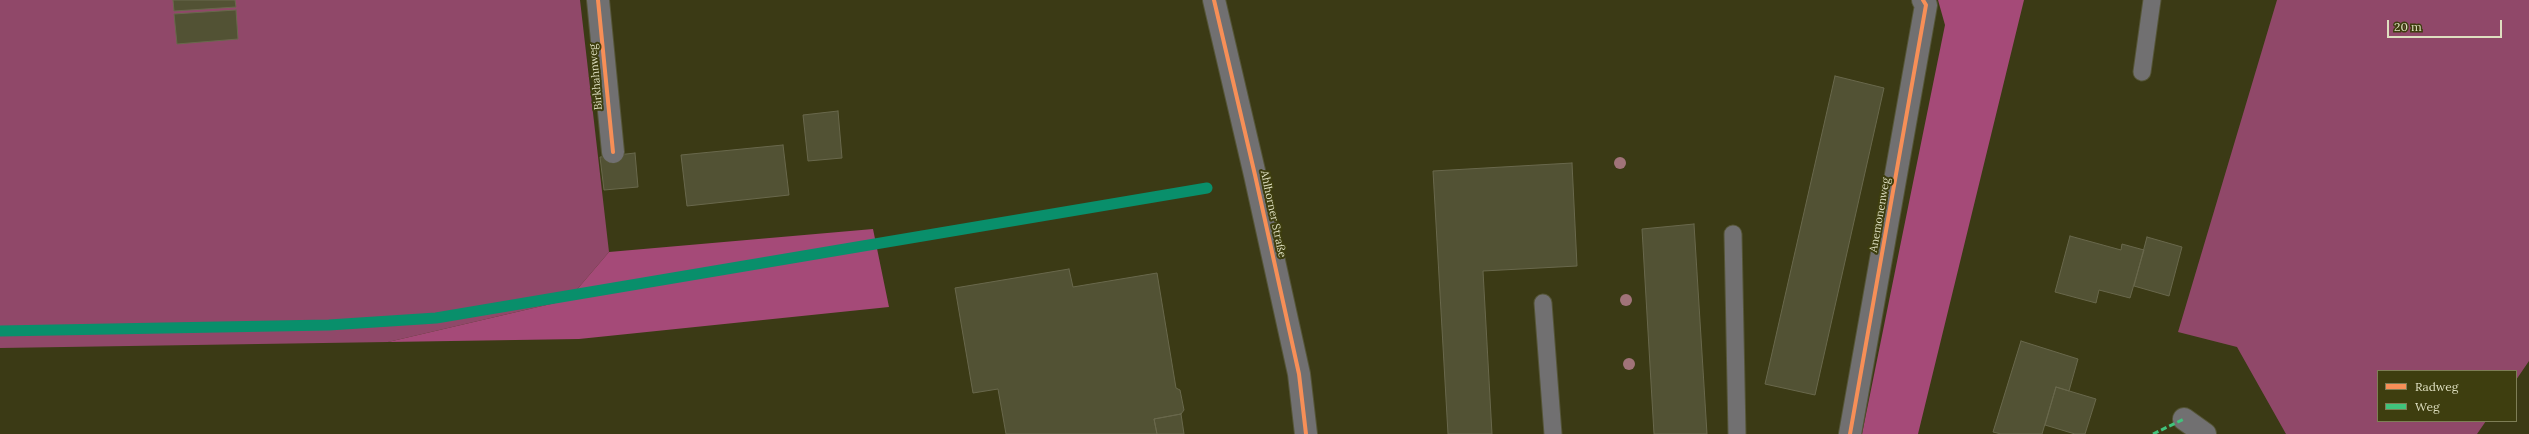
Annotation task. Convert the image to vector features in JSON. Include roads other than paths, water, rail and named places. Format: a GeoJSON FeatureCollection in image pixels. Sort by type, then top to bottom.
{"type":"FeatureCollection","features":[{"type":"Feature","properties":{"kind":"street","name":"Birkhahnweg"},"geometry":{"type":"LineString","coordinates":[[598,0],[613,152]]}},
{"type":"Feature","properties":{"kind":"street","name":"Ahlhorner Straße"},"geometry":{"type":"LineString","coordinates":[[1214,0],[1255,175],[1297,366],[1306,434]]}},
{"type":"Feature","properties":{"kind":"street","name":"Anemonenweg"},"geometry":{"type":"LineString","coordinates":[[1850,434],[1925,13],[1926,5],[1923,0]]}},
{"type":"Feature","properties":{"kind":"street"},"geometry":{"type":"LineString","coordinates":[[2184,419],[2205,434]]}},
{"type":"Feature","properties":{"kind":"lane"},"geometry":{"type":"LineString","coordinates":[[2142,72],[2152,0]]}},
{"type":"Feature","properties":{"kind":"lane"},"geometry":{"type":"LineString","coordinates":[[1734,234],[1737,434]]}},
{"type":"Feature","properties":{"kind":"lane"},"geometry":{"type":"LineString","coordinates":[[1544,303],[1553,434]]}},
{"type":"Feature","properties":{"kind":"waterway"},"geometry":{"type":"LineString","coordinates":[[0,331],[329,325],[436,318],[1207,188]]}}]}
